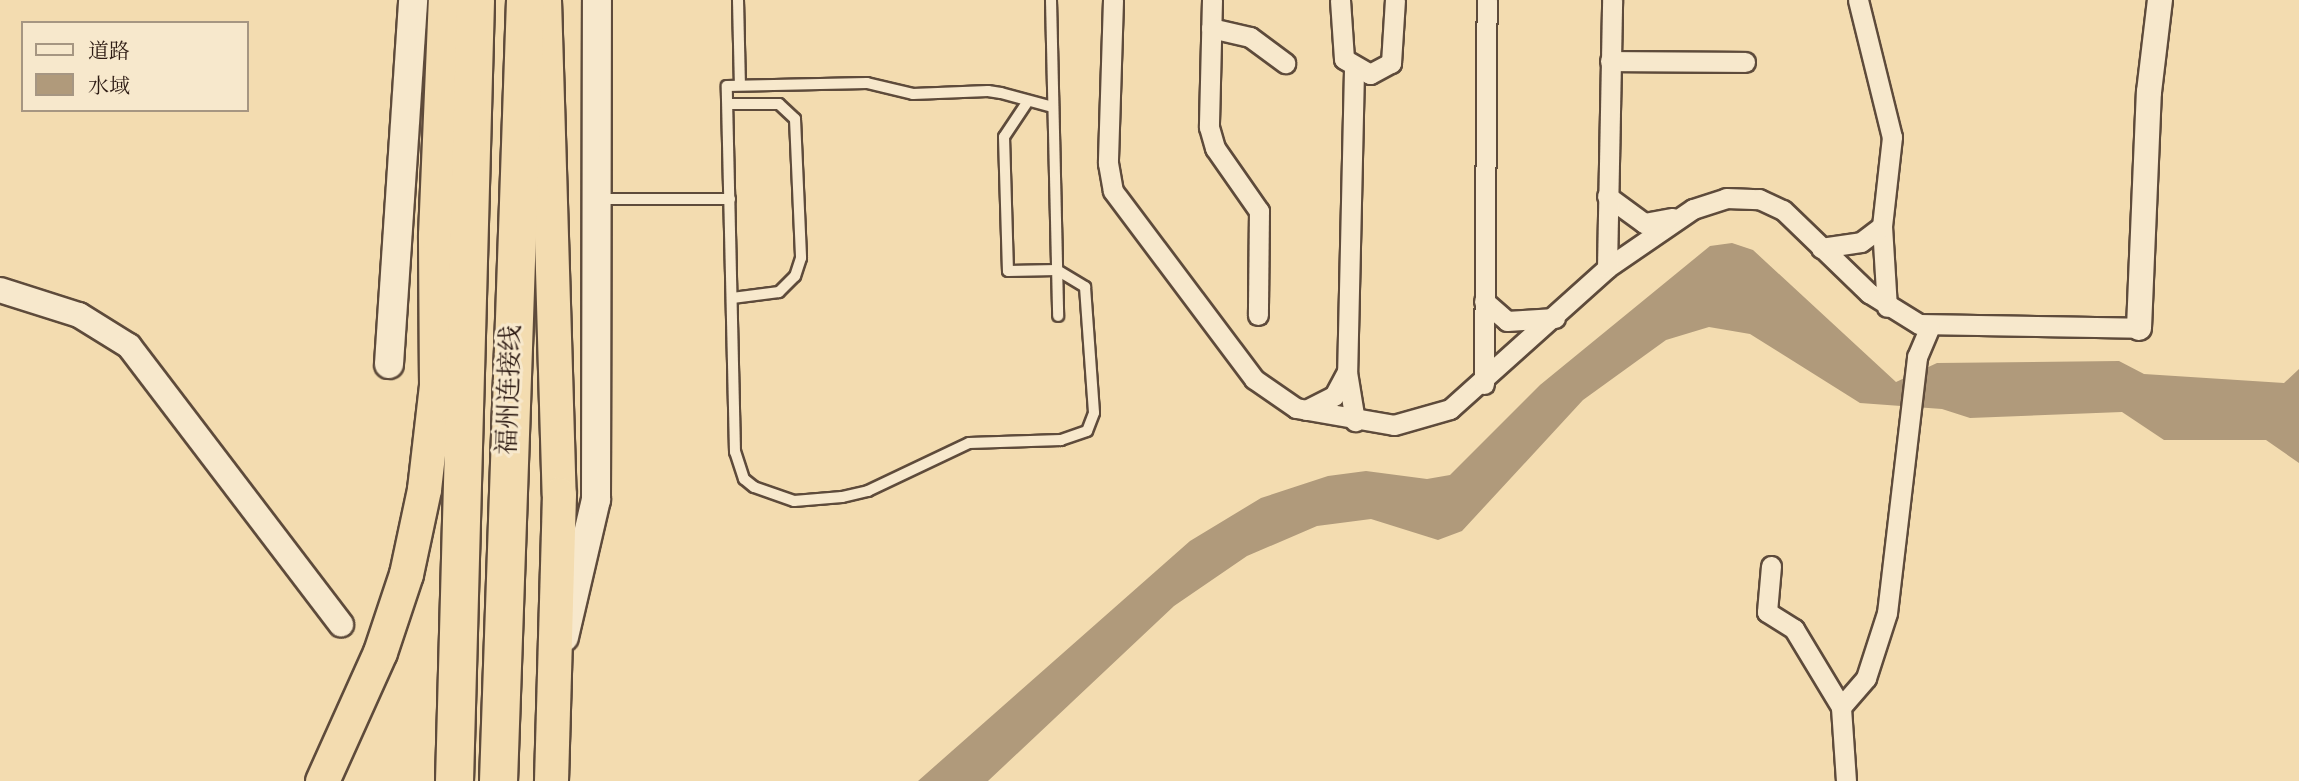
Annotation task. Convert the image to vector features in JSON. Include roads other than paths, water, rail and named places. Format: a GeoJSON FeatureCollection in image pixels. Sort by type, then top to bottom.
{"type":"FeatureCollection","features":[{"type":"Feature","properties":{"kind":"highway"},"geometry":{"type":"LineString","coordinates":[[322,781],[380,652],[406,574],[436,385],[435,235],[445,0]]}},
{"type":"Feature","properties":{"kind":"highway","name":"福州连接线"},"geometry":{"type":"LineString","coordinates":[[454,781],[475,0]]}},
{"type":"Feature","properties":{"kind":"highway","name":"福州连接线"},"geometry":{"type":"LineString","coordinates":[[498,781],[525,0]]}},
{"type":"Feature","properties":{"kind":"highway"},"geometry":{"type":"LineString","coordinates":[[544,0],[559,494],[551,781]]}},
{"type":"Feature","properties":{"kind":"main road"},"geometry":{"type":"LineString","coordinates":[[389,364],[413,0]]}},
{"type":"Feature","properties":{"kind":"main road"},"geometry":{"type":"LineString","coordinates":[[555,673],[596,500],[597,0]]}},
{"type":"Feature","properties":{"kind":"street"},"geometry":{"type":"LineString","coordinates":[[1113,0],[1108,163],[1113,191],[1254,379],[1273,396],[1306,410],[1355,421],[1423,419],[1462,403],[1607,268],[1693,209]]}},
{"type":"Feature","properties":{"kind":"street"},"geometry":{"type":"LineString","coordinates":[[1212,0],[1211,138],[1259,211],[1258,314]]}},
{"type":"Feature","properties":{"kind":"street"},"geometry":{"type":"LineString","coordinates":[[1340,0],[1341,49],[1354,70],[1347,372],[1355,421]]}},
{"type":"Feature","properties":{"kind":"street"},"geometry":{"type":"LineString","coordinates":[[1354,70],[1388,69],[1395,0]]}},
{"type":"Feature","properties":{"kind":"street"},"geometry":{"type":"LineString","coordinates":[[1485,384],[1488,0]]}},
{"type":"Feature","properties":{"kind":"street"},"geometry":{"type":"LineString","coordinates":[[1607,268],[1612,0]]}},
{"type":"Feature","properties":{"kind":"street"},"geometry":{"type":"LineString","coordinates":[[1858,0],[1892,137],[1882,226],[1886,307]]}},
{"type":"Feature","properties":{"kind":"street"},"geometry":{"type":"LineString","coordinates":[[1607,195],[1644,223],[1726,198],[1770,202],[1886,307],[1930,327],[2139,328],[2149,92],[2160,0]]}},
{"type":"Feature","properties":{"kind":"street"},"geometry":{"type":"LineString","coordinates":[[1211,29],[1250,37],[1285,63]]}},
{"type":"Feature","properties":{"kind":"street"},"geometry":{"type":"LineString","coordinates":[[1610,61],[1745,62]]}},
{"type":"Feature","properties":{"kind":"street"},"geometry":{"type":"LineString","coordinates":[[1821,248],[1861,242],[1882,226]]}},
{"type":"Feature","properties":{"kind":"street"},"geometry":{"type":"LineString","coordinates":[[0,290],[79,315],[129,346],[341,624]]}},
{"type":"Feature","properties":{"kind":"street"},"geometry":{"type":"LineString","coordinates":[[1484,301],[1507,321],[1555,318]]}},
{"type":"Feature","properties":{"kind":"street"},"geometry":{"type":"LineString","coordinates":[[1841,707],[1867,678],[1887,613],[1917,357],[1930,327]]}},
{"type":"Feature","properties":{"kind":"street"},"geometry":{"type":"LineString","coordinates":[[1306,410],[1334,396],[1347,372]]}},
{"type":"Feature","properties":{"kind":"street"},"geometry":{"type":"LineString","coordinates":[[1771,566],[1767,612],[1794,629],[1841,707],[1846,781]]}},
{"type":"Feature","properties":{"kind":"lane"},"geometry":{"type":"LineString","coordinates":[[738,0],[740,85]]}},
{"type":"Feature","properties":{"kind":"lane"},"geometry":{"type":"LineString","coordinates":[[1051,0],[1058,316]]}},
{"type":"Feature","properties":{"kind":"lane"},"geometry":{"type":"LineString","coordinates":[[1028,101],[1004,137],[1008,271],[1057,270],[1078,279],[1090,298],[1094,413],[1087,431],[1072,439],[969,443],[868,491],[819,500],[771,496],[744,479],[737,466],[727,86],[867,83],[901,93],[988,91],[1053,107]]}},
{"type":"Feature","properties":{"kind":"lane"},"geometry":{"type":"LineString","coordinates":[[728,104],[779,104],[795,119],[801,258],[795,276],[779,292],[732,298]]}},
{"type":"Feature","properties":{"kind":"lane"},"geometry":{"type":"LineString","coordinates":[[597,199],[730,199]]}},
{"type":"Feature","properties":{"kind":"water"},"geometry":{"type":"Polygon","coordinates":[[[1732,243],[1753,250],[1896,382],[1937,363],[2119,361],[2144,374],[2284,383],[2299,369],[2299,463],[2266,440],[2164,440],[2122,412],[1970,418],[1942,409],[1860,403],[1750,334],[1709,327],[1666,340],[1583,400],[1462,531],[1438,540],[1371,519],[1317,526],[1247,556],[1174,606],[988,781],[918,781],[1190,541],[1261,498],[1328,476],[1366,471],[1427,479],[1450,475],[1540,385],[1710,246],[1732,243]]]}}]}
